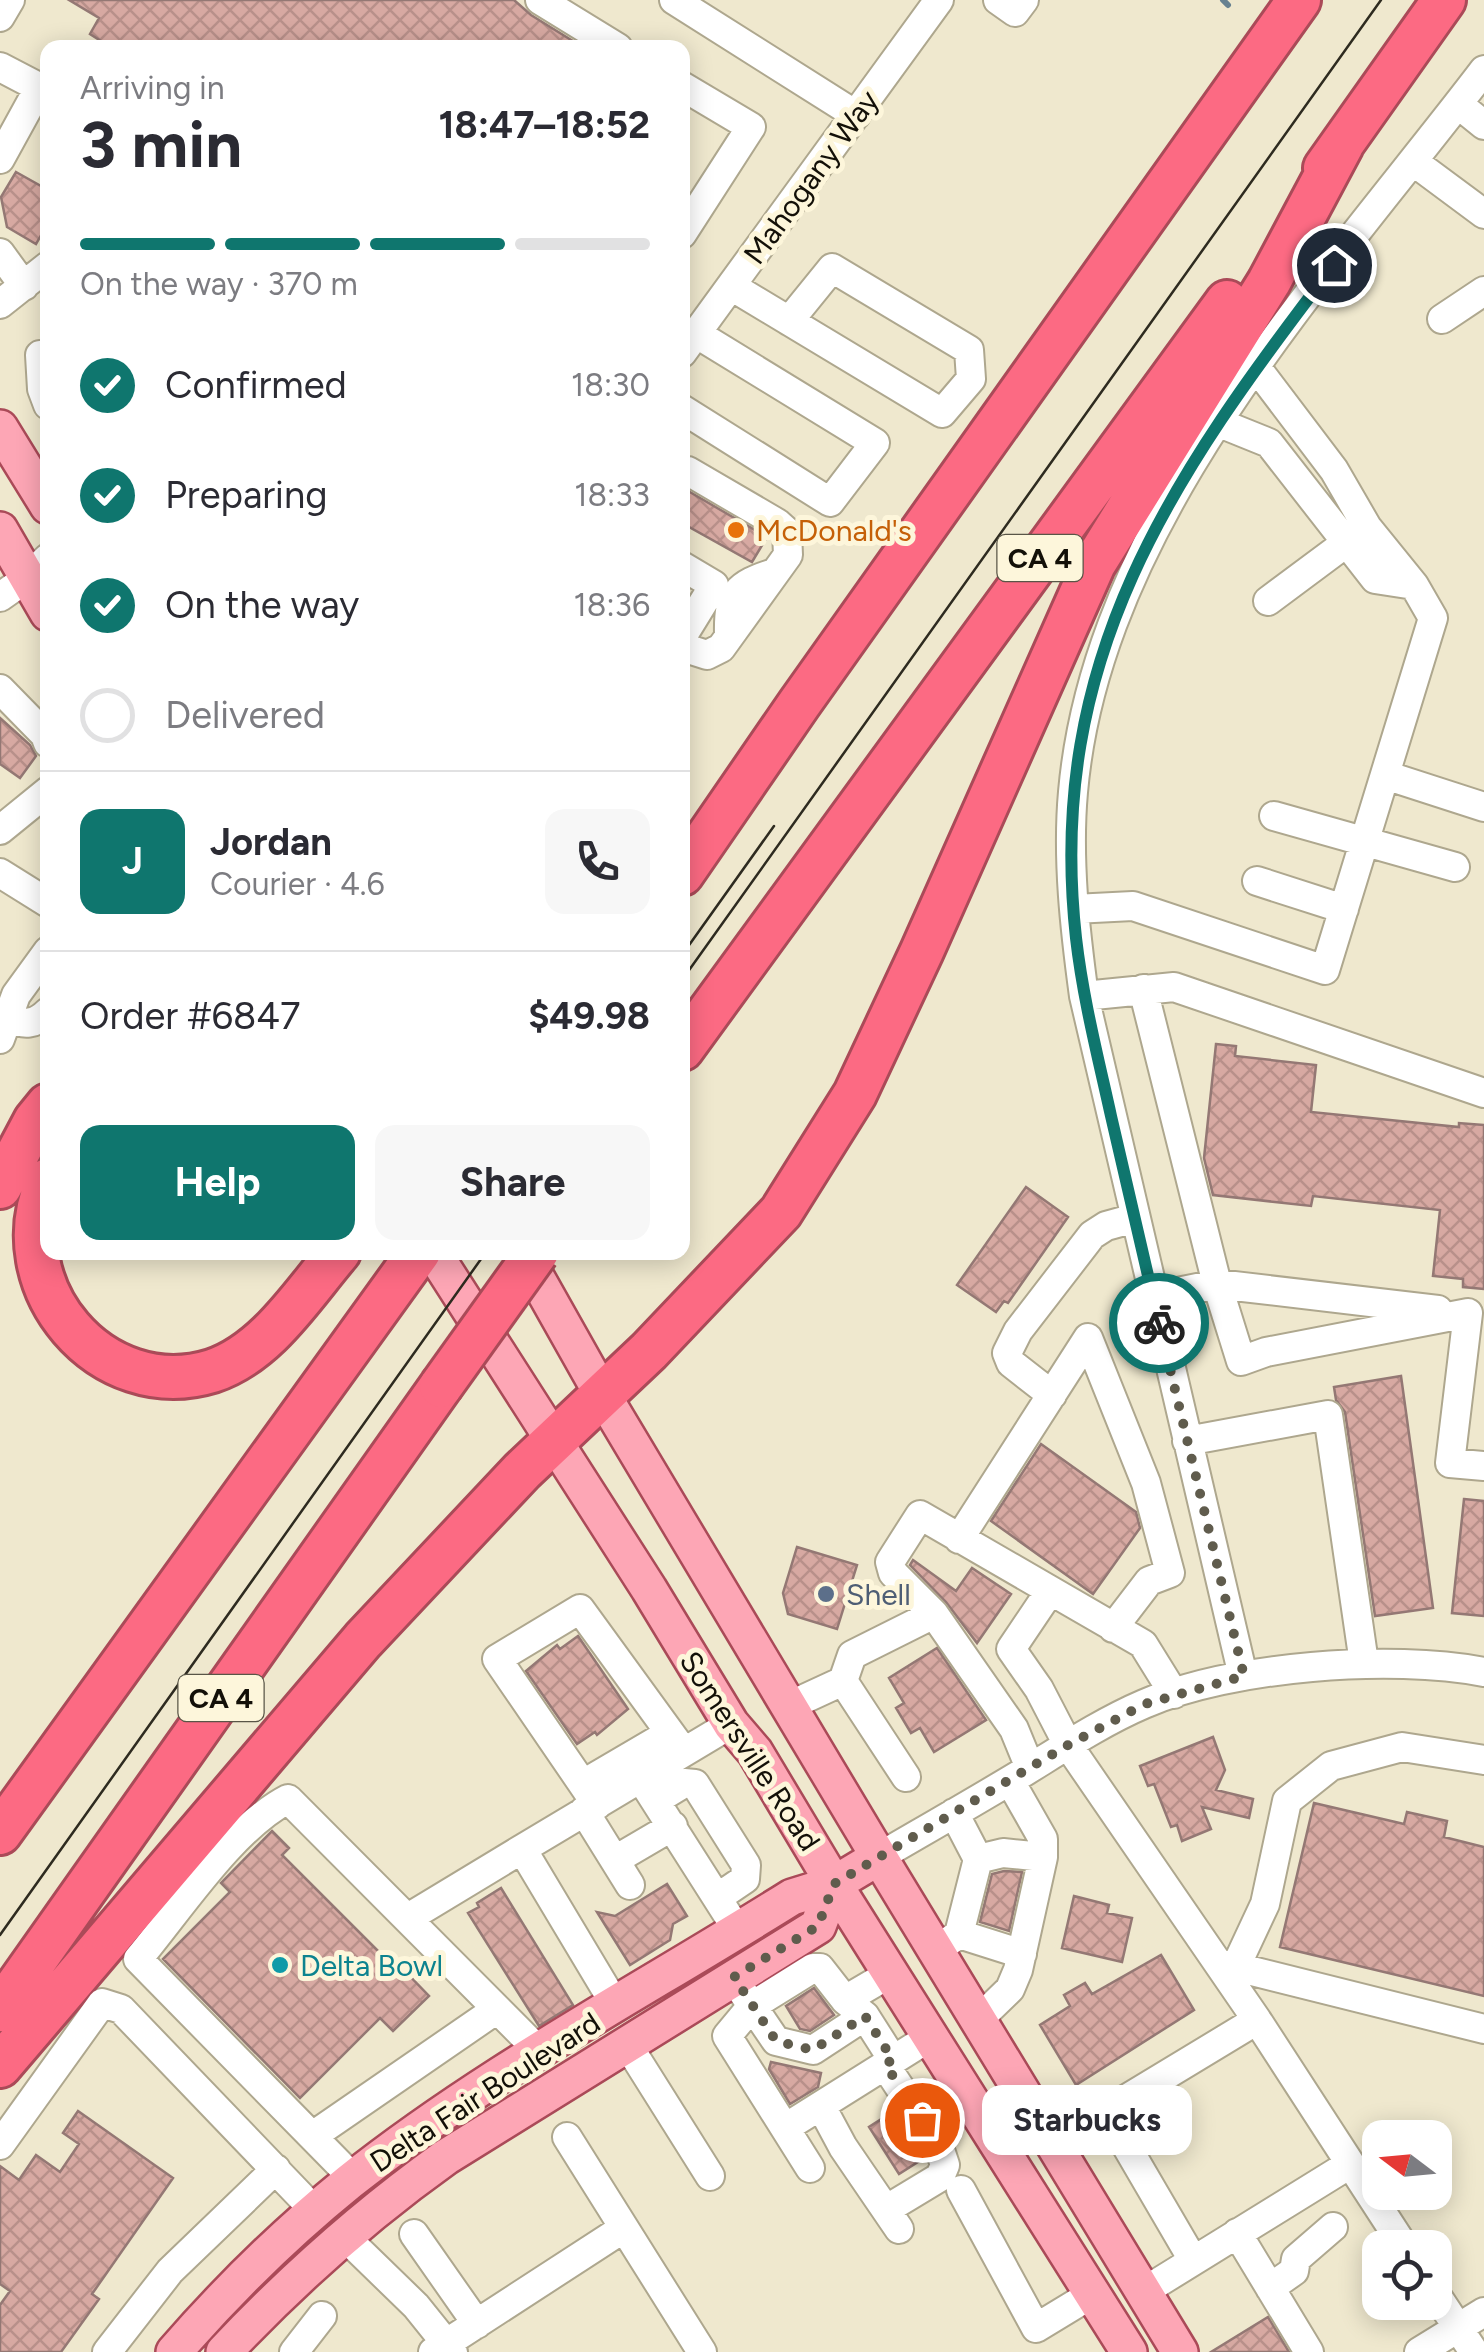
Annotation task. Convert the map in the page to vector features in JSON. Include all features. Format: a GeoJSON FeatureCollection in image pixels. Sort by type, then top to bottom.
{"type":"FeatureCollection","features":[{"type":"Feature","properties":{"kind":"highway"},"geometry":{"type":"LineString","coordinates":[[690,862],[1300,0]]}},
{"type":"Feature","properties":{"kind":"highway","name":"CA 4"},"geometry":{"type":"LineString","coordinates":[[690,1038],[1444,0]]}},
{"type":"Feature","properties":{"kind":"highway"},"geometry":{"type":"LineString","coordinates":[[0,2066],[363,1640],[782,1212],[855,1094],[1094,564],[1269,282],[1342,145]]}},
{"type":"Feature","properties":{"kind":"highway"},"geometry":{"type":"LineString","coordinates":[[690,835],[800,704]]}},
{"type":"Feature","properties":{"kind":"highway"},"geometry":{"type":"LineString","coordinates":[[0,1187],[40,1114]]}},
{"type":"Feature","properties":{"kind":"highway"},"geometry":{"type":"LineString","coordinates":[[40,1199],[30,1223],[31,1250],[42,1294],[64,1329],[89,1352],[126,1368],[173,1378],[214,1370],[259,1346],[333,1260]]}},
{"type":"Feature","properties":{"kind":"highway"},"geometry":{"type":"LineString","coordinates":[[0,1833],[412,1260]]}},
{"type":"Feature","properties":{"kind":"highway","name":"CA 4"},"geometry":{"type":"LineString","coordinates":[[0,2010],[531,1260]]}},
{"type":"Feature","properties":{"kind":"main road"},"geometry":{"type":"LineString","coordinates":[[0,428],[40,493]]}},
{"type":"Feature","properties":{"kind":"main road"},"geometry":{"type":"LineString","coordinates":[[3,543],[40,601]]}},
{"type":"Feature","properties":{"kind":"main road","name":"Somersville Road"},"geometry":{"type":"LineString","coordinates":[[438,1260],[649,1589],[730,1724],[755,1752],[1129,2352]]}},
{"type":"Feature","properties":{"kind":"main road","name":"Somersville Road"},"geometry":{"type":"LineString","coordinates":[[527,1260],[602,1394],[879,1857],[947,1943],[977,2021],[1180,2352]]}},
{"type":"Feature","properties":{"kind":"main road","name":"Delta Fair Boulevard"},"geometry":{"type":"LineString","coordinates":[[174,2352],[231,2291],[316,2211],[431,2122],[792,1898],[834,1884],[879,1857]]}},
{"type":"Feature","properties":{"kind":"main road","name":"Delta Fair Boulevard"},"geometry":{"type":"LineString","coordinates":[[224,2352],[345,2237],[430,2168],[627,2044],[743,1992],[818,1926],[834,1884]]}},
{"type":"Feature","properties":{"kind":"main road"},"geometry":{"type":"LineString","coordinates":[[528,2060],[537,2098]]}},
{"type":"Feature","properties":{"kind":"street"},"geometry":{"type":"LineString","coordinates":[[0,17],[10,0]]}},
{"type":"Feature","properties":{"kind":"street"},"geometry":{"type":"LineString","coordinates":[[540,0],[605,40]]}},
{"type":"Feature","properties":{"kind":"street"},"geometry":{"type":"LineString","coordinates":[[674,0],[856,115]]}},
{"type":"Feature","properties":{"kind":"street","name":"Mahogany Way"},"geometry":{"type":"LineString","coordinates":[[690,343],[939,0]]}},
{"type":"Feature","properties":{"kind":"street"},"geometry":{"type":"LineString","coordinates":[[998,0],[1015,12],[1024,0]]}},
{"type":"Feature","properties":{"kind":"street"},"geometry":{"type":"LineString","coordinates":[[0,67],[40,88]]}},
{"type":"Feature","properties":{"kind":"street"},"geometry":{"type":"LineString","coordinates":[[1244,1676],[1084,996],[1074,908],[1072,793],[1085,715],[1106,638],[1173,494],[1256,367],[1484,70]]}},
{"type":"Feature","properties":{"kind":"street"},"geometry":{"type":"LineString","coordinates":[[690,91],[751,128],[690,222]]}},
{"type":"Feature","properties":{"kind":"street"},"geometry":{"type":"LineString","coordinates":[[0,159],[40,95]]}},
{"type":"Feature","properties":{"kind":"street"},"geometry":{"type":"LineString","coordinates":[[1458,104],[1484,126]]}},
{"type":"Feature","properties":{"kind":"street"},"geometry":{"type":"LineString","coordinates":[[1414,162],[1484,214]]}},
{"type":"Feature","properties":{"kind":"street"},"geometry":{"type":"LineString","coordinates":[[0,253],[24,286]]}},
{"type":"Feature","properties":{"kind":"street"},"geometry":{"type":"LineString","coordinates":[[731,286],[788,321],[942,413],[971,379],[969,350],[832,268],[788,321]]}},
{"type":"Feature","properties":{"kind":"street"},"geometry":{"type":"LineString","coordinates":[[0,304],[40,273]]}},
{"type":"Feature","properties":{"kind":"street"},"geometry":{"type":"LineString","coordinates":[[1442,319],[1484,291]]}},
{"type":"Feature","properties":{"kind":"street"},"geometry":{"type":"LineString","coordinates":[[690,343],[875,443],[830,502],[690,414]]}},
{"type":"Feature","properties":{"kind":"street"},"geometry":{"type":"LineString","coordinates":[[1074,908],[1133,906],[1325,970],[1433,618],[1414,585],[1375,579],[1334,470],[1256,367]]}},
{"type":"Feature","properties":{"kind":"street"},"geometry":{"type":"LineString","coordinates":[[1217,422],[1269,443],[1357,535]]}},
{"type":"Feature","properties":{"kind":"street"},"geometry":{"type":"LineString","coordinates":[[690,472],[787,532],[788,555],[721,648],[707,655],[690,650]]}},
{"type":"Feature","properties":{"kind":"street"},"geometry":{"type":"LineString","coordinates":[[1268,601],[1357,535]]}},
{"type":"Feature","properties":{"kind":"street"},"geometry":{"type":"LineString","coordinates":[[3,543],[40,541]]}},
{"type":"Feature","properties":{"kind":"street"},"geometry":{"type":"LineString","coordinates":[[690,571],[714,585],[690,624]]}},
{"type":"Feature","properties":{"kind":"street"},"geometry":{"type":"LineString","coordinates":[[0,690],[40,730]]}},
{"type":"Feature","properties":{"kind":"street"},"geometry":{"type":"LineString","coordinates":[[1385,775],[1484,807]]}},
{"type":"Feature","properties":{"kind":"street"},"geometry":{"type":"LineString","coordinates":[[0,830],[40,798]]}},
{"type":"Feature","properties":{"kind":"street"},"geometry":{"type":"LineString","coordinates":[[1274,816],[1456,867]]}},
{"type":"Feature","properties":{"kind":"street"},"geometry":{"type":"LineString","coordinates":[[0,873],[40,898]]}},
{"type":"Feature","properties":{"kind":"street"},"geometry":{"type":"LineString","coordinates":[[1257,882],[1344,909]]}},
{"type":"Feature","properties":{"kind":"street"},"geometry":{"type":"LineString","coordinates":[[4,1028],[16,995],[40,962]]}},
{"type":"Feature","properties":{"kind":"street"},"geometry":{"type":"LineString","coordinates":[[1084,996],[1174,987],[1484,1093]]}},
{"type":"Feature","properties":{"kind":"street"},"geometry":{"type":"LineString","coordinates":[[1142,989],[1241,1360],[1266,1352],[1476,1314]]}},
{"type":"Feature","properties":{"kind":"street"},"geometry":{"type":"LineString","coordinates":[[4,1028],[40,1016]]}},
{"type":"Feature","properties":{"kind":"street"},"geometry":{"type":"LineString","coordinates":[[1052,1394],[1010,1363],[1007,1354],[1018,1332],[1092,1235],[1106,1226],[1134,1218]]}},
{"type":"Feature","properties":{"kind":"street"},"geometry":{"type":"LineString","coordinates":[[1153,1297],[1218,1284],[1476,1314]]}},
{"type":"Feature","properties":{"kind":"street"},"geometry":{"type":"LineString","coordinates":[[1476,1314],[1450,1463],[1484,1466]]}},
{"type":"Feature","properties":{"kind":"street"},"geometry":{"type":"LineString","coordinates":[[959,1539],[1088,1338],[1146,1483],[1170,1574]]}},
{"type":"Feature","properties":{"kind":"street"},"geometry":{"type":"LineString","coordinates":[[1188,1440],[1328,1416],[1364,1663]]}},
{"type":"Feature","properties":{"kind":"street"},"geometry":{"type":"LineString","coordinates":[[977,2021],[1010,1988],[1022,1954],[1044,1839],[1020,1775],[1014,1728],[934,1614],[893,1574],[890,1562],[920,1514],[1143,1644],[1174,1694]]}},
{"type":"Feature","properties":{"kind":"street"},"geometry":{"type":"LineString","coordinates":[[1114,1628],[1149,1581],[1217,1565]]}},
{"type":"Feature","properties":{"kind":"street"},"geometry":{"type":"LineString","coordinates":[[1050,1591],[1011,1648],[1039,1689],[1068,1745],[1227,1965],[1257,2020],[1393,2230]]}},
{"type":"Feature","properties":{"kind":"street"},"geometry":{"type":"LineString","coordinates":[[630,1884],[588,1800],[497,1659],[580,1609],[676,1742]]}},
{"type":"Feature","properties":{"kind":"street"},"geometry":{"type":"LineString","coordinates":[[791,1705],[843,1681],[852,1654],[934,1614]]}},
{"type":"Feature","properties":{"kind":"street","name":"Delta Fair Boulevard"},"geometry":{"type":"LineString","coordinates":[[879,1857],[1068,1745],[1145,1704],[1174,1694],[1244,1676],[1364,1663],[1484,1672]]}},
{"type":"Feature","properties":{"kind":"street"},"geometry":{"type":"LineString","coordinates":[[843,1681],[906,1776]]}},
{"type":"Feature","properties":{"kind":"street"},"geometry":{"type":"LineString","coordinates":[[408,1918],[522,1849],[676,1742],[730,1724]]}},
{"type":"Feature","properties":{"kind":"street"},"geometry":{"type":"LineString","coordinates":[[649,1790],[676,1742]]}},
{"type":"Feature","properties":{"kind":"street"},"geometry":{"type":"LineString","coordinates":[[1227,1965],[1265,1904],[1287,1801],[1332,1766],[1402,1747],[1484,1760]]}},
{"type":"Feature","properties":{"kind":"street"},"geometry":{"type":"LineString","coordinates":[[588,1800],[695,1784],[746,1865],[745,1878],[717,1898]]}},
{"type":"Feature","properties":{"kind":"street"},"geometry":{"type":"LineString","coordinates":[[649,1790],[738,1931]]}},
{"type":"Feature","properties":{"kind":"street"},"geometry":{"type":"LineString","coordinates":[[354,2179],[138,1959],[232,1844],[264,1812],[288,1799],[498,2009],[528,2060]]}},
{"type":"Feature","properties":{"kind":"street"},"geometry":{"type":"LineString","coordinates":[[954,1813],[978,1859],[947,1943],[1022,1954]]}},
{"type":"Feature","properties":{"kind":"street"},"geometry":{"type":"LineString","coordinates":[[615,1860],[673,1826]]}},
{"type":"Feature","properties":{"kind":"street"},"geometry":{"type":"LineString","coordinates":[[522,1849],[616,2006]]}},
{"type":"Feature","properties":{"kind":"street"},"geometry":{"type":"LineString","coordinates":[[978,1859],[1003,1853],[1043,1857]]}},
{"type":"Feature","properties":{"kind":"street"},"geometry":{"type":"LineString","coordinates":[[1227,1965],[1484,2029]]}},
{"type":"Feature","properties":{"kind":"street"},"geometry":{"type":"LineString","coordinates":[[743,1992],[816,1968],[855,2008],[889,2062],[939,2148],[945,2165],[940,2176],[893,2219],[821,2106]]}},
{"type":"Feature","properties":{"kind":"street"},"geometry":{"type":"LineString","coordinates":[[743,1992],[776,2041],[813,2050],[890,1974]]}},
{"type":"Feature","properties":{"kind":"street"},"geometry":{"type":"LineString","coordinates":[[743,1992],[727,2036],[810,2168]]}},
{"type":"Feature","properties":{"kind":"street"},"geometry":{"type":"LineString","coordinates":[[0,2145],[102,2002],[120,2008],[316,2211]]}},
{"type":"Feature","properties":{"kind":"street"},"geometry":{"type":"LineString","coordinates":[[314,2135],[498,2009]]}},
{"type":"Feature","properties":{"kind":"street"},"geometry":{"type":"LineString","coordinates":[[1052,2144],[1257,2020]]}},
{"type":"Feature","properties":{"kind":"street"},"geometry":{"type":"LineString","coordinates":[[785,2128],[930,2037]]}},
{"type":"Feature","properties":{"kind":"street"},"geometry":{"type":"LineString","coordinates":[[627,2044],[710,2176]]}},
{"type":"Feature","properties":{"kind":"street"},"geometry":{"type":"LineString","coordinates":[[1106,2111],[1193,2260]]}},
{"type":"Feature","properties":{"kind":"street"},"geometry":{"type":"LineString","coordinates":[[567,2137],[702,2352]]}},
{"type":"Feature","properties":{"kind":"street"},"geometry":{"type":"LineString","coordinates":[[1143,2292],[1350,2164]]}},
{"type":"Feature","properties":{"kind":"street"},"geometry":{"type":"LineString","coordinates":[[106,2352],[170,2271],[276,2170]]}},
{"type":"Feature","properties":{"kind":"street"},"geometry":{"type":"LineString","coordinates":[[961,2190],[1036,2328],[1092,2294]]}},
{"type":"Feature","properties":{"kind":"street"},"geometry":{"type":"LineString","coordinates":[[1270,2288],[1294,2271],[1296,2259],[1333,2227]]}},
{"type":"Feature","properties":{"kind":"street"},"geometry":{"type":"LineString","coordinates":[[345,2237],[416,2306],[444,2349],[624,2228]]}},
{"type":"Feature","properties":{"kind":"street"},"geometry":{"type":"LineString","coordinates":[[1237,2233],[1309,2352]]}},
{"type":"Feature","properties":{"kind":"street"},"geometry":{"type":"LineString","coordinates":[[414,2234],[477,2324]]}},
{"type":"Feature","properties":{"kind":"street"},"geometry":{"type":"LineString","coordinates":[[1419,2352],[1466,2341],[1484,2312]]}},
{"type":"Feature","properties":{"kind":"street"},"geometry":{"type":"LineString","coordinates":[[294,2352],[322,2316]]}},
{"type":"Feature","properties":{"kind":"street"},"geometry":{"type":"LineString","coordinates":[[1452,2319],[1466,2341]]}},
{"type":"Feature","properties":{"kind":"building"},"geometry":{"type":"Polygon","coordinates":[[[69,0],[514,0],[571,40],[99,40],[90,34],[99,18],[69,0]]]}},
{"type":"Feature","properties":{"kind":"building"},"geometry":{"type":"Polygon","coordinates":[[[16,172],[40,186],[40,237],[36,244],[7,227],[1,197],[16,172]]]}},
{"type":"Feature","properties":{"kind":"building"},"geometry":{"type":"Polygon","coordinates":[[[690,492],[767,537],[752,562],[690,527],[690,492]]]}},
{"type":"Feature","properties":{"kind":"building"},"geometry":{"type":"Polygon","coordinates":[[[0,718],[30,745],[36,756],[20,778],[0,764],[0,718]]]}},
{"type":"Feature","properties":{"kind":"building"},"geometry":{"type":"Polygon","coordinates":[[[1216,1044],[1236,1046],[1235,1056],[1316,1065],[1311,1112],[1459,1127],[1459,1123],[1484,1125],[1484,1289],[1463,1287],[1463,1279],[1433,1276],[1440,1210],[1313,1196],[1311,1206],[1213,1195],[1204,1158],[1216,1044]]]}},
{"type":"Feature","properties":{"kind":"building"},"geometry":{"type":"Polygon","coordinates":[[[1026,1187],[1068,1217],[1008,1303],[1004,1301],[996,1312],[957,1285],[1026,1187]]]}},
{"type":"Feature","properties":{"kind":"building"},"geometry":{"type":"Polygon","coordinates":[[[1401,1376],[1433,1608],[1375,1616],[1345,1412],[1336,1400],[1334,1387],[1401,1376]]]}},
{"type":"Feature","properties":{"kind":"building"},"geometry":{"type":"Polygon","coordinates":[[[1041,1444],[1136,1512],[1140,1528],[1093,1594],[991,1521],[1041,1444]]]}},
{"type":"Feature","properties":{"kind":"building"},"geometry":{"type":"Polygon","coordinates":[[[1464,1499],[1484,1501],[1484,1616],[1452,1613],[1464,1499]]]}},
{"type":"Feature","properties":{"kind":"building"},"geometry":{"type":"Polygon","coordinates":[[[797,1547],[857,1565],[837,1629],[788,1614],[783,1593],[797,1547]]]}},
{"type":"Feature","properties":{"kind":"building"},"geometry":{"type":"Polygon","coordinates":[[[913,1560],[956,1591],[972,1568],[1011,1594],[977,1643],[946,1602],[910,1565],[913,1560]]]}},
{"type":"Feature","properties":{"kind":"building"},"geometry":{"type":"Polygon","coordinates":[[[578,1636],[628,1709],[597,1735],[595,1732],[577,1744],[526,1671],[557,1645],[560,1649],[578,1636]]]}},
{"type":"Feature","properties":{"kind":"building"},"geometry":{"type":"Polygon","coordinates":[[[937,1648],[986,1720],[934,1752],[920,1728],[911,1733],[896,1708],[904,1703],[889,1678],[937,1648]]]}},
{"type":"Feature","properties":{"kind":"building"},"geometry":{"type":"Polygon","coordinates":[[[1213,1737],[1225,1770],[1216,1790],[1253,1799],[1249,1818],[1202,1807],[1211,1829],[1182,1841],[1177,1825],[1171,1827],[1154,1784],[1148,1786],[1140,1766],[1213,1737]]]}},
{"type":"Feature","properties":{"kind":"building"},"geometry":{"type":"Polygon","coordinates":[[[1314,1803],[1404,1824],[1407,1812],[1447,1821],[1444,1837],[1484,1847],[1484,1996],[1280,1947],[1314,1803]]]}},
{"type":"Feature","properties":{"kind":"building","name":"Delta Bowl"},"geometry":{"type":"Polygon","coordinates":[[[272,1831],[289,1848],[282,1855],[393,1966],[397,1963],[429,1996],[393,2031],[380,2018],[300,2098],[163,1959],[230,1892],[221,1883],[272,1831]]]}},
{"type":"Feature","properties":{"kind":"building"},"geometry":{"type":"Polygon","coordinates":[[[1022,1872],[1009,1931],[980,1922],[992,1874],[1022,1872]]]}},
{"type":"Feature","properties":{"kind":"building"},"geometry":{"type":"Polygon","coordinates":[[[667,1884],[687,1916],[673,1924],[670,1940],[630,1965],[597,1912],[615,1916],[667,1884]]]}},
{"type":"Feature","properties":{"kind":"building"},"geometry":{"type":"Polygon","coordinates":[[[501,1888],[573,2005],[539,2026],[468,1913],[501,1888]]]}},
{"type":"Feature","properties":{"kind":"building"},"geometry":{"type":"Polygon","coordinates":[[[1074,1896],[1109,1905],[1107,1913],[1132,1918],[1122,1962],[1062,1948],[1074,1896]]]}},
{"type":"Feature","properties":{"kind":"building"},"geometry":{"type":"Polygon","coordinates":[[[1161,1955],[1194,2010],[1076,2085],[1040,2025],[1070,2006],[1064,1995],[1085,1983],[1092,1994],[1161,1955]]]}},
{"type":"Feature","properties":{"kind":"building"},"geometry":{"type":"Polygon","coordinates":[[[814,1988],[834,2015],[810,2031],[800,2029],[786,2006],[814,1988]]]}},
{"type":"Feature","properties":{"kind":"building"},"geometry":{"type":"Polygon","coordinates":[[[771,2062],[821,2073],[818,2087],[790,2104],[769,2069],[771,2062]]]}},
{"type":"Feature","properties":{"kind":"building"},"geometry":{"type":"Polygon","coordinates":[[[78,2111],[173,2178],[92,2294],[99,2299],[61,2352],[0,2352],[0,2305],[10,2291],[0,2284],[0,2166],[19,2180],[36,2155],[60,2172],[79,2144],[63,2133],[78,2111]]]}},
{"type":"Feature","properties":{"kind":"building"},"geometry":{"type":"Polygon","coordinates":[[[894,2111],[924,2158],[899,2174],[869,2127],[894,2111]]]}},
{"type":"Feature","properties":{"kind":"building"},"geometry":{"type":"Polygon","coordinates":[[[1268,2317],[1289,2352],[1211,2352],[1268,2317]]]}},
{"type":"Feature","properties":{"kind":"waterway"},"geometry":{"type":"LineString","coordinates":[[1223,0],[1228,5]]}},
{"type":"Feature","properties":{"kind":"tram line"},"geometry":{"type":"LineString","coordinates":[[690,969],[1381,0]]}},
{"type":"Feature","properties":{"kind":"tram line"},"geometry":{"type":"LineString","coordinates":[[690,944],[774,826]]}},
{"type":"Feature","properties":{"kind":"tram line"},"geometry":{"type":"LineString","coordinates":[[0,1935],[480,1260]]}},
{"type":"Feature","properties":{"kind":"way so far"},"geometry":{"type":"LineString","coordinates":[[922,2120],[885,2064],[893,2060],[865,2016],[813,2050],[776,2041],[734,1977],[818,1926],[834,1884],[1068,1745],[1145,1704],[1244,1676],[1159,1323]]}},
{"type":"Feature","properties":{"kind":"place","name":"McDonald's"},"geometry":{"type":"Point","coordinates":[736,530]}},
{"type":"Feature","properties":{"kind":"place","name":"Shell"},"geometry":{"type":"Point","coordinates":[826,1594]}},
{"type":"Feature","properties":{"kind":"place","name":"Delta Bowl"},"geometry":{"type":"Point","coordinates":[280,1965]}},
{"type":"Feature","properties":{"kind":"place","name":"Starbucks"},"geometry":{"type":"Point","coordinates":[922,2120]}},
{"type":"Feature","properties":{"kind":"route"},"geometry":{"type":"LineString","coordinates":[[1159,1323],[1084,996],[1074,908],[1072,793],[1085,715],[1106,638],[1136,566],[1173,494],[1217,422],[1334,265]]}}]}
